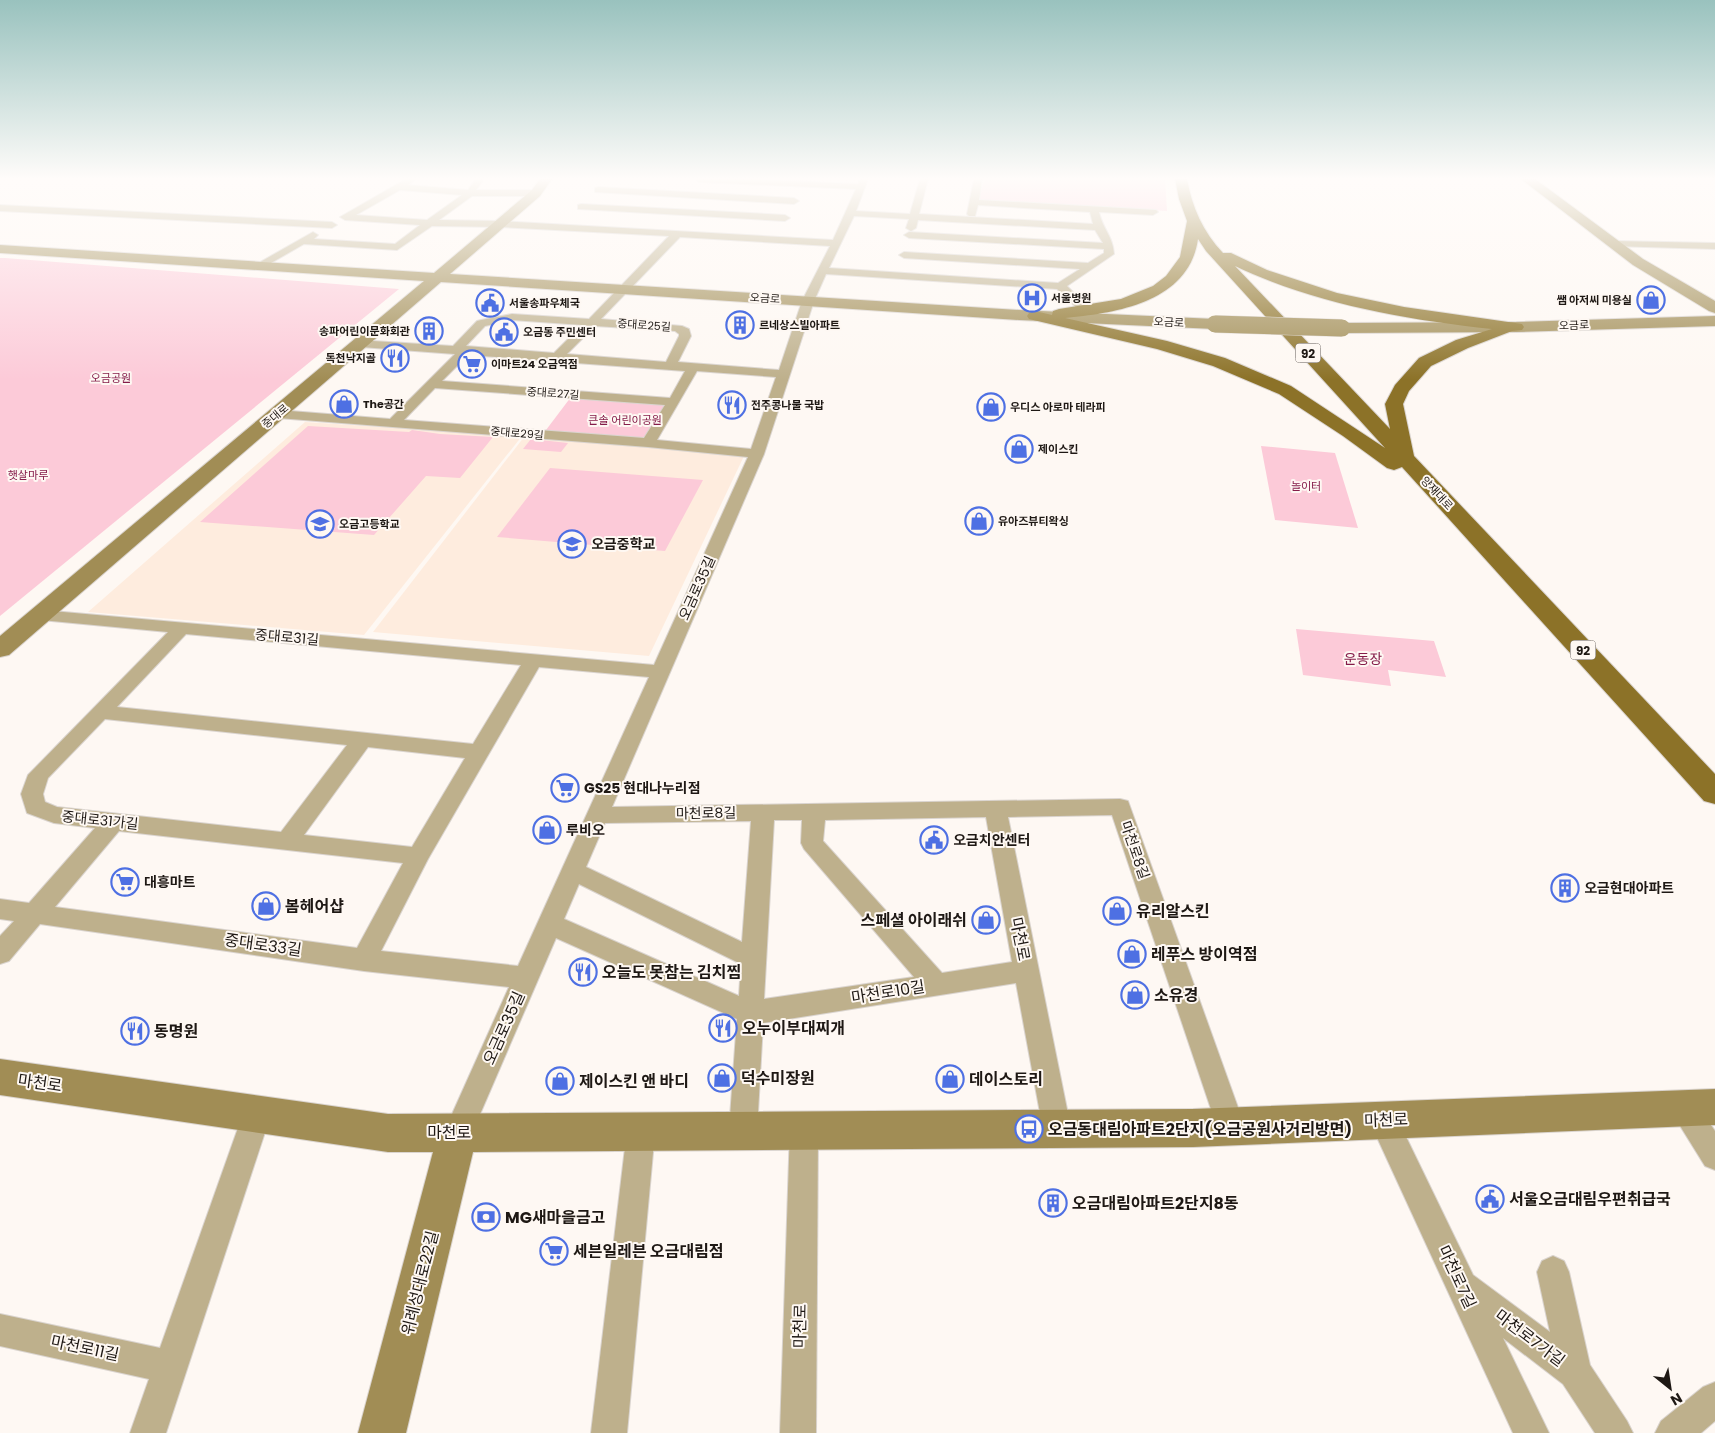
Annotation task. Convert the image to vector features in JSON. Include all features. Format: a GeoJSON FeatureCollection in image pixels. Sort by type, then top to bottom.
{"type":"FeatureCollection","features":[{"type":"Feature","properties":{"kind":"main road","name":"중대로"},"geometry":{"type":"LineString","coordinates":[[0,649],[474,246]]}},
{"type":"Feature","properties":{"kind":"main road"},"geometry":{"type":"LineString","coordinates":[[1035,316],[1086,311],[1121,304],[1150,294],[1167,283],[1182,267],[1190,246]]}},
{"type":"Feature","properties":{"kind":"main road"},"geometry":{"type":"LineString","coordinates":[[1616,246],[1638,262],[1715,308]]}},
{"type":"Feature","properties":{"kind":"main road"},"geometry":{"type":"LineString","coordinates":[[1211,248],[1283,282],[1323,295],[1368,306],[1424,316],[1516,327]]}},
{"type":"Feature","properties":{"kind":"main road","name":"양재대로"},"geometry":{"type":"LineString","coordinates":[[1211,248],[1715,794]]}},
{"type":"Feature","properties":{"kind":"main road","name":"오금로"},"geometry":{"type":"LineString","coordinates":[[0,249],[1035,316],[1215,324],[1342,328],[1516,327],[1715,321]]}},
{"type":"Feature","properties":{"kind":"main road"},"geometry":{"type":"LineString","coordinates":[[1035,316],[1162,344],[1211,359],[1285,390],[1350,432],[1451,507]]}},
{"type":"Feature","properties":{"kind":"main road"},"geometry":{"type":"LineString","coordinates":[[1406,459],[1394,404],[1401,389],[1425,362],[1462,344],[1516,327]]}},
{"type":"Feature","properties":{"kind":"main road","name":"마천로"},"geometry":{"type":"LineString","coordinates":[[0,1077],[388,1133],[1231,1127],[1699,1108]]}},
{"type":"Feature","properties":{"kind":"main road","name":"위례성대로22길"},"geometry":{"type":"LineString","coordinates":[[382,1433],[458,1132]]}},
{"type":"Feature","properties":{"kind":"street"},"geometry":{"type":"LineString","coordinates":[[260,265],[293,246]]}},
{"type":"Feature","properties":{"kind":"street"},"geometry":{"type":"LineString","coordinates":[[379,246],[398,246]]}},
{"type":"Feature","properties":{"kind":"street"},"geometry":{"type":"LineString","coordinates":[[558,357],[666,246]]}},
{"type":"Feature","properties":{"kind":"street","name":"오금로35길"},"geometry":{"type":"LineString","coordinates":[[458,1132],[756,454],[808,301],[836,246]]}},
{"type":"Feature","properties":{"kind":"street"},"geometry":{"type":"LineString","coordinates":[[894,275],[906,246]]}},
{"type":"Feature","properties":{"kind":"street"},"geometry":{"type":"LineString","coordinates":[[824,271],[1060,286],[1109,254],[1108,246]]}},
{"type":"Feature","properties":{"kind":"street"},"geometry":{"type":"LineString","coordinates":[[904,255],[1090,266]]}},
{"type":"Feature","properties":{"kind":"street"},"geometry":{"type":"LineString","coordinates":[[1060,286],[1086,311]]}},
{"type":"Feature","properties":{"kind":"street","name":"중대로25길"},"geometry":{"type":"LineString","coordinates":[[394,422],[432,384],[481,323],[494,320],[512,318],[678,328],[686,332],[670,365]]}},
{"type":"Feature","properties":{"kind":"street"},"geometry":{"type":"LineString","coordinates":[[361,343],[783,374]]}},
{"type":"Feature","properties":{"kind":"street"},"geometry":{"type":"LineString","coordinates":[[648,443],[693,367]]}},
{"type":"Feature","properties":{"kind":"street","name":"중대로27길"},"geometry":{"type":"LineString","coordinates":[[432,384],[674,402]]}},
{"type":"Feature","properties":{"kind":"street","name":"중대로29길"},"geometry":{"type":"LineString","coordinates":[[278,414],[648,443],[756,454]]}},
{"type":"Feature","properties":{"kind":"street","name":"중대로31길"},"geometry":{"type":"LineString","coordinates":[[41,615],[661,672]]}},
{"type":"Feature","properties":{"kind":"street","name":"중대로31가길"},"geometry":{"type":"LineString","coordinates":[[182,628],[39,775],[32,794],[35,807],[54,815],[418,856]]}},
{"type":"Feature","properties":{"kind":"street"},"geometry":{"type":"LineString","coordinates":[[364,960],[418,856],[534,659]]}},
{"type":"Feature","properties":{"kind":"street"},"geometry":{"type":"LineString","coordinates":[[100,712],[480,752]]}},
{"type":"Feature","properties":{"kind":"street"},"geometry":{"type":"LineString","coordinates":[[288,841],[363,739]]}},
{"type":"Feature","properties":{"kind":"street","name":"마천로8길"},"geometry":{"type":"LineString","coordinates":[[598,815],[1120,807],[1231,1127]]}},
{"type":"Feature","properties":{"kind":"street","name":"마천로"},"geometry":{"type":"LineString","coordinates":[[995,809],[1057,1129]]}},
{"type":"Feature","properties":{"kind":"street"},"geometry":{"type":"LineString","coordinates":[[743,1130],[763,812]]}},
{"type":"Feature","properties":{"kind":"street"},"geometry":{"type":"LineString","coordinates":[[814,812],[812,843],[937,985]]}},
{"type":"Feature","properties":{"kind":"street"},"geometry":{"type":"LineString","coordinates":[[0,954],[114,822]]}},
{"type":"Feature","properties":{"kind":"street"},"geometry":{"type":"LineString","coordinates":[[573,871],[754,959]]}},
{"type":"Feature","properties":{"kind":"street","name":"중대로33길"},"geometry":{"type":"LineString","coordinates":[[0,909],[364,960],[526,978]]}},
{"type":"Feature","properties":{"kind":"street"},"geometry":{"type":"LineString","coordinates":[[550,924],[750,1013]]}},
{"type":"Feature","properties":{"kind":"street","name":"마천로10길"},"geometry":{"type":"LineString","coordinates":[[750,1013],[1027,971]]}},
{"type":"Feature","properties":{"kind":"street"},"geometry":{"type":"LineString","coordinates":[[1699,1108],[1715,1156]]}},
{"type":"Feature","properties":{"kind":"street"},"geometry":{"type":"LineString","coordinates":[[148,1433],[258,1114]]}},
{"type":"Feature","properties":{"kind":"street","name":"마천로7길"},"geometry":{"type":"LineString","coordinates":[[1383,1120],[1531,1433]]}},
{"type":"Feature","properties":{"kind":"street","name":"마천로"},"geometry":{"type":"LineString","coordinates":[[798,1433],[804,1129]]}},
{"type":"Feature","properties":{"kind":"street"},"geometry":{"type":"LineString","coordinates":[[609,1433],[641,1131]]}},
{"type":"Feature","properties":{"kind":"street","name":"마천로7가길"},"geometry":{"type":"LineString","coordinates":[[1553,1272],[1575,1372]]}},
{"type":"Feature","properties":{"kind":"street","name":"마천로7가길"},"geometry":{"type":"LineString","coordinates":[[1461,1285],[1575,1372],[1615,1433]]}},
{"type":"Feature","properties":{"kind":"street","name":"마천로11길"},"geometry":{"type":"LineString","coordinates":[[0,1330],[170,1367]]}},
{"type":"Feature","properties":{"kind":"street"},"geometry":{"type":"LineString","coordinates":[[1673,1433],[1715,1399]]}},
{"type":"Feature","properties":{"kind":"shaded area","name":"오금고등학교"},"geometry":{"type":"Polygon","coordinates":[[[305,422],[522,436],[364,635],[88,612],[305,422]]]}},
{"type":"Feature","properties":{"kind":"shaded area","name":"오금중학교"},"geometry":{"type":"Polygon","coordinates":[[[524,437],[744,456],[649,656],[373,632],[524,437]]]}},
{"type":"Feature","properties":{"kind":"green space","name":"오금공원"},"geometry":{"type":"Polygon","coordinates":[[[0,258],[5,258],[399,289],[0,616],[0,258]]]}},
{"type":"Feature","properties":{"kind":"green space","name":"큰솔 어린이공원"},"geometry":{"type":"Polygon","coordinates":[[[571,397],[669,403],[645,441],[543,434],[571,397]]]}},
{"type":"Feature","properties":{"kind":"green space"},"geometry":{"type":"Polygon","coordinates":[[[308,426],[409,432],[412,430],[440,434],[493,437],[460,478],[426,476],[374,535],[200,522],[308,426]]]}},
{"type":"Feature","properties":{"kind":"green space"},"geometry":{"type":"Polygon","coordinates":[[[531,439],[568,443],[561,452],[523,449],[531,439]]]}},
{"type":"Feature","properties":{"kind":"green space","name":"놀이터"},"geometry":{"type":"Polygon","coordinates":[[[1261,446],[1335,453],[1358,528],[1275,520],[1261,446]]]}},
{"type":"Feature","properties":{"kind":"green space"},"geometry":{"type":"Polygon","coordinates":[[[550,468],[703,480],[665,551],[497,537],[550,468]]]}},
{"type":"Feature","properties":{"kind":"green space","name":"운동장"},"geometry":{"type":"Polygon","coordinates":[[[1296,629],[1434,641],[1446,677],[1388,670],[1391,686],[1303,675],[1296,629]]]}},
{"type":"Feature","properties":{"kind":"place","name":"서울병원"},"geometry":{"type":"Point","coordinates":[1032,298]}},
{"type":"Feature","properties":{"kind":"place","name":"쌤 아저씨 미용실"},"geometry":{"type":"Point","coordinates":[1651,300]}},
{"type":"Feature","properties":{"kind":"place","name":"서울송파우체국"},"geometry":{"type":"Point","coordinates":[490,303]}},
{"type":"Feature","properties":{"kind":"place","name":"르네상스빌아파트"},"geometry":{"type":"Point","coordinates":[740,325]}},
{"type":"Feature","properties":{"kind":"place","name":"송파어린이문화회관"},"geometry":{"type":"Point","coordinates":[429,331]}},
{"type":"Feature","properties":{"kind":"place","name":"오금동 주민센터"},"geometry":{"type":"Point","coordinates":[504,332]}},
{"type":"Feature","properties":{"kind":"place","name":"독천낙지골"},"geometry":{"type":"Point","coordinates":[395,358]}},
{"type":"Feature","properties":{"kind":"place","name":"이마트24 오금역점"},"geometry":{"type":"Point","coordinates":[472,364]}},
{"type":"Feature","properties":{"kind":"place","name":"The공간"},"geometry":{"type":"Point","coordinates":[344,404]}},
{"type":"Feature","properties":{"kind":"place","name":"전주콩나물 국밥"},"geometry":{"type":"Point","coordinates":[732,405]}},
{"type":"Feature","properties":{"kind":"place","name":"우디스 아로마 테라피"},"geometry":{"type":"Point","coordinates":[991,407]}},
{"type":"Feature","properties":{"kind":"place","name":"제이스킨"},"geometry":{"type":"Point","coordinates":[1019,449]}},
{"type":"Feature","properties":{"kind":"place","name":"유아즈뷰티왁싱"},"geometry":{"type":"Point","coordinates":[979,521]}},
{"type":"Feature","properties":{"kind":"place","name":"오금고등학교"},"geometry":{"type":"Point","coordinates":[320,524]}},
{"type":"Feature","properties":{"kind":"place","name":"오금중학교"},"geometry":{"type":"Point","coordinates":[572,544]}},
{"type":"Feature","properties":{"kind":"place","name":"GS25 현대나누리점"},"geometry":{"type":"Point","coordinates":[565,788]}},
{"type":"Feature","properties":{"kind":"place","name":"루비오"},"geometry":{"type":"Point","coordinates":[547,830]}},
{"type":"Feature","properties":{"kind":"place","name":"오금치안센터"},"geometry":{"type":"Point","coordinates":[934,840]}},
{"type":"Feature","properties":{"kind":"place","name":"대흥마트"},"geometry":{"type":"Point","coordinates":[125,882]}},
{"type":"Feature","properties":{"kind":"place","name":"오금현대아파트"},"geometry":{"type":"Point","coordinates":[1565,888]}},
{"type":"Feature","properties":{"kind":"place","name":"봄헤어샵"},"geometry":{"type":"Point","coordinates":[266,906]}},
{"type":"Feature","properties":{"kind":"place","name":"유리알스킨"},"geometry":{"type":"Point","coordinates":[1117,911]}},
{"type":"Feature","properties":{"kind":"place","name":"스페셜 아이래쉬"},"geometry":{"type":"Point","coordinates":[986,920]}},
{"type":"Feature","properties":{"kind":"place","name":"레푸스 방이역점"},"geometry":{"type":"Point","coordinates":[1132,954]}},
{"type":"Feature","properties":{"kind":"place","name":"오늘도 못참는 김치찜"},"geometry":{"type":"Point","coordinates":[583,972]}},
{"type":"Feature","properties":{"kind":"place","name":"소유경"},"geometry":{"type":"Point","coordinates":[1135,995]}},
{"type":"Feature","properties":{"kind":"place","name":"오누이부대찌개"},"geometry":{"type":"Point","coordinates":[723,1028]}},
{"type":"Feature","properties":{"kind":"place","name":"동명원"},"geometry":{"type":"Point","coordinates":[135,1031]}},
{"type":"Feature","properties":{"kind":"place","name":"덕수미장원"},"geometry":{"type":"Point","coordinates":[722,1078]}},
{"type":"Feature","properties":{"kind":"place","name":"데이스토리"},"geometry":{"type":"Point","coordinates":[950,1079]}},
{"type":"Feature","properties":{"kind":"place","name":"제이스킨 앤 바디"},"geometry":{"type":"Point","coordinates":[560,1081]}},
{"type":"Feature","properties":{"kind":"place","name":"오금동대림아파트2단지(오금공원사거리방면)"},"geometry":{"type":"Point","coordinates":[1029,1129]}},
{"type":"Feature","properties":{"kind":"place","name":"서울오금대림우편취급국"},"geometry":{"type":"Point","coordinates":[1490,1199]}},
{"type":"Feature","properties":{"kind":"place","name":"오금대림아파트2단지8동"},"geometry":{"type":"Point","coordinates":[1053,1203]}},
{"type":"Feature","properties":{"kind":"place","name":"MG새마을금고"},"geometry":{"type":"Point","coordinates":[486,1217]}},
{"type":"Feature","properties":{"kind":"place","name":"세븐일레븐 오금대림점"},"geometry":{"type":"Point","coordinates":[554,1251]}},
{"type":"Feature","properties":{"kind":"park label","name":"햇살마루"},"geometry":{"type":"Point","coordinates":[28,475]}}]}
